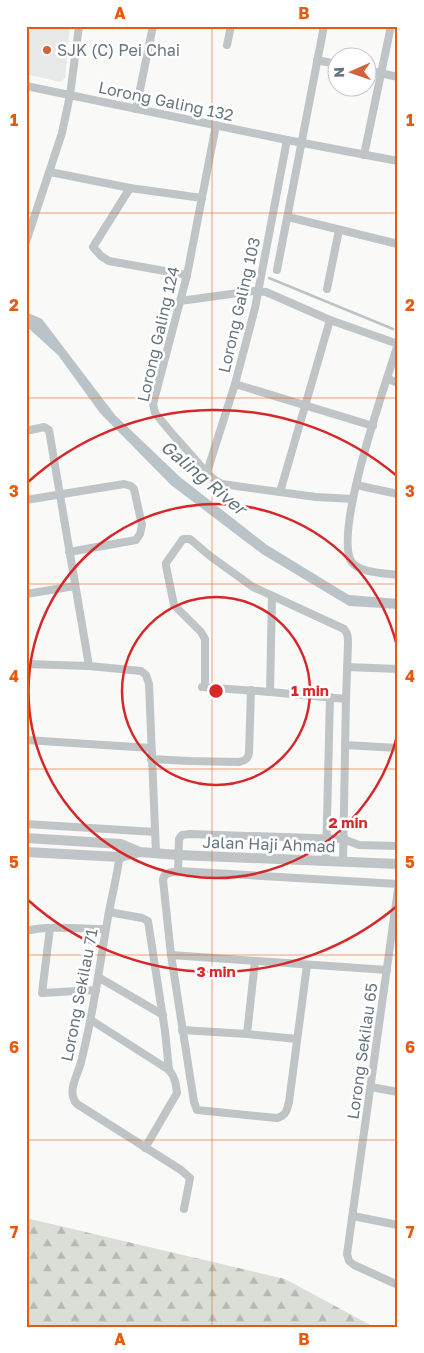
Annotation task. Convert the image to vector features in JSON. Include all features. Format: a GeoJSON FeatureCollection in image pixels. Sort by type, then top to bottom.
{"type":"FeatureCollection","features":[{"type":"Feature","properties":{"kind":"street"},"geometry":{"type":"LineString","coordinates":[[26,242],[62,132],[70,95],[79,26]]}},
{"type":"Feature","properties":{"kind":"street"},"geometry":{"type":"LineString","coordinates":[[136,109],[153,26]]}},
{"type":"Feature","properties":{"kind":"street"},"geometry":{"type":"LineString","coordinates":[[227,45],[231,26]]}},
{"type":"Feature","properties":{"kind":"street"},"geometry":{"type":"LineString","coordinates":[[278,270],[324,26]]}},
{"type":"Feature","properties":{"kind":"street"},"geometry":{"type":"LineString","coordinates":[[364,155],[391,26]]}},
{"type":"Feature","properties":{"kind":"street"},"geometry":{"type":"LineString","coordinates":[[317,60],[326,62]]}},
{"type":"Feature","properties":{"kind":"street"},"geometry":{"type":"LineString","coordinates":[[376,72],[398,76]]}},
{"type":"Feature","properties":{"kind":"street","name":"Lorong Galing 132"},"geometry":{"type":"LineString","coordinates":[[26,86],[301,143],[398,161]]}},
{"type":"Feature","properties":{"kind":"street","name":"Lorong Galing 124"},"geometry":{"type":"LineString","coordinates":[[216,124],[187,274],[153,404],[154,413],[207,472],[222,484],[316,497],[353,498]]}},
{"type":"Feature","properties":{"kind":"street","name":"Lorong Galing 103"},"geometry":{"type":"LineString","coordinates":[[207,472],[236,384],[259,291],[287,140]]}},
{"type":"Feature","properties":{"kind":"street"},"geometry":{"type":"LineString","coordinates":[[50,172],[130,188],[202,198]]}},
{"type":"Feature","properties":{"kind":"street"},"geometry":{"type":"LineString","coordinates":[[130,188],[93,247],[109,261],[187,274]]}},
{"type":"Feature","properties":{"kind":"street"},"geometry":{"type":"LineString","coordinates":[[288,218],[398,244]]}},
{"type":"Feature","properties":{"kind":"street"},"geometry":{"type":"LineString","coordinates":[[327,289],[339,230]]}},
{"type":"Feature","properties":{"kind":"street"},"geometry":{"type":"LineString","coordinates":[[180,301],[259,291],[274,295],[330,320],[398,344],[356,485],[349,543],[351,560],[360,568],[371,572],[398,575]]}},
{"type":"Feature","properties":{"kind":"street"},"geometry":{"type":"LineString","coordinates":[[280,492],[330,320]]}},
{"type":"Feature","properties":{"kind":"street"},"geometry":{"type":"LineString","coordinates":[[388,379],[398,383]]}},
{"type":"Feature","properties":{"kind":"street"},"geometry":{"type":"LineString","coordinates":[[236,384],[373,426]]}},
{"type":"Feature","properties":{"kind":"street"},"geometry":{"type":"LineString","coordinates":[[26,431],[44,427],[49,430],[89,666]]}},
{"type":"Feature","properties":{"kind":"street"},"geometry":{"type":"LineString","coordinates":[[26,500],[124,484],[132,486],[142,525],[136,540],[69,552]]}},
{"type":"Feature","properties":{"kind":"street"},"geometry":{"type":"LineString","coordinates":[[356,485],[398,494]]}},
{"type":"Feature","properties":{"kind":"street"},"geometry":{"type":"LineString","coordinates":[[343,862],[348,636],[344,629],[247,584],[190,539],[183,539],[166,563],[166,566],[174,605],[205,638],[202,687],[346,699]]}},
{"type":"Feature","properties":{"kind":"street"},"geometry":{"type":"LineString","coordinates":[[26,594],[75,586]]}},
{"type":"Feature","properties":{"kind":"street"},"geometry":{"type":"LineString","coordinates":[[270,692],[272,596]]}},
{"type":"Feature","properties":{"kind":"street"},"geometry":{"type":"LineString","coordinates":[[26,664],[89,666],[141,671],[146,674],[149,684],[156,853]]}},
{"type":"Feature","properties":{"kind":"street"},"geometry":{"type":"LineString","coordinates":[[347,668],[398,669]]}},
{"type":"Feature","properties":{"kind":"street"},"geometry":{"type":"LineString","coordinates":[[151,759],[229,762],[246,760],[249,753],[251,690]]}},
{"type":"Feature","properties":{"kind":"street"},"geometry":{"type":"LineString","coordinates":[[326,861],[330,697]]}},
{"type":"Feature","properties":{"kind":"street"},"geometry":{"type":"LineString","coordinates":[[26,740],[151,748]]}},
{"type":"Feature","properties":{"kind":"street"},"geometry":{"type":"LineString","coordinates":[[345,745],[398,748]]}},
{"type":"Feature","properties":{"kind":"street"},"geometry":{"type":"LineString","coordinates":[[26,824],[155,832]]}},
{"type":"Feature","properties":{"kind":"street"},"geometry":{"type":"LineString","coordinates":[[178,871],[179,839],[182,835],[190,834],[343,839],[359,845],[398,846]]}},
{"type":"Feature","properties":{"kind":"street","name":"Jalan Haji Ahmad"},"geometry":{"type":"LineString","coordinates":[[26,838],[121,844],[140,852]]}},
{"type":"Feature","properties":{"kind":"street","name":"Lorong Sekilau 71"},"geometry":{"type":"LineString","coordinates":[[121,844],[91,1020],[81,1064],[72,1090],[77,1104],[181,1170],[190,1178],[184,1208]]}},
{"type":"Feature","properties":{"kind":"street","name":"Jalan Haji Ahmad"},"geometry":{"type":"LineString","coordinates":[[26,852],[120,857],[140,852],[178,856],[398,864]]}},
{"type":"Feature","properties":{"kind":"street"},"geometry":{"type":"LineString","coordinates":[[307,965],[288,1110],[284,1116],[277,1118],[197,1110],[194,1102],[171,955],[163,880],[166,873],[178,871],[398,884]]}},
{"type":"Feature","properties":{"kind":"street","name":"Lorong Sekilau 65"},"geometry":{"type":"LineString","coordinates":[[398,889],[347,1254],[349,1261],[354,1265],[398,1285]]}},
{"type":"Feature","properties":{"kind":"street"},"geometry":{"type":"LineString","coordinates":[[109,912],[142,918],[148,921],[169,1070]]}},
{"type":"Feature","properties":{"kind":"street"},"geometry":{"type":"LineString","coordinates":[[26,931],[50,928],[106,929]]}},
{"type":"Feature","properties":{"kind":"street"},"geometry":{"type":"LineString","coordinates":[[50,928],[42,993],[96,990]]}},
{"type":"Feature","properties":{"kind":"street"},"geometry":{"type":"LineString","coordinates":[[171,955],[387,970]]}},
{"type":"Feature","properties":{"kind":"street"},"geometry":{"type":"LineString","coordinates":[[247,1034],[255,961]]}},
{"type":"Feature","properties":{"kind":"street"},"geometry":{"type":"LineString","coordinates":[[98,977],[162,1015]]}},
{"type":"Feature","properties":{"kind":"street"},"geometry":{"type":"LineString","coordinates":[[91,1020],[169,1070],[174,1076],[177,1093],[145,1148]]}},
{"type":"Feature","properties":{"kind":"street"},"geometry":{"type":"LineString","coordinates":[[182,1030],[297,1039]]}},
{"type":"Feature","properties":{"kind":"street"},"geometry":{"type":"LineString","coordinates":[[371,1087],[398,1092]]}},
{"type":"Feature","properties":{"kind":"street"},"geometry":{"type":"LineString","coordinates":[[353,1216],[398,1225]]}},
{"type":"Feature","properties":{"kind":"shaded area","name":"SJK (C) Pei Chai"},"geometry":{"type":"Polygon","coordinates":[[[26,26],[70,26],[65,78],[60,82],[26,74],[26,26]]]}},
{"type":"Feature","properties":{"kind":"shaded area"},"geometry":{"type":"Polygon","coordinates":[[[26,312],[42,319],[115,415],[180,477],[267,545],[349,595],[398,599],[398,609],[349,606],[262,554],[171,485],[100,413],[58,355],[26,326],[26,312]]]}},
{"type":"Feature","properties":{"kind":"green space"},"geometry":{"type":"Polygon","coordinates":[[[26,1218],[285,1279],[374,1327],[26,1327],[26,1218]]]}},
{"type":"Feature","properties":{"kind":"waterway"},"geometry":{"type":"LineString","coordinates":[[269,278],[393,329]]}},
{"type":"Feature","properties":{"kind":"place","name":"SJK (C) Pei Chai"},"geometry":{"type":"Point","coordinates":[47,50]}},
{"type":"Feature","properties":{"kind":"water label","name":"Galing River"},"geometry":{"type":"Point","coordinates":[204,477]}}]}
